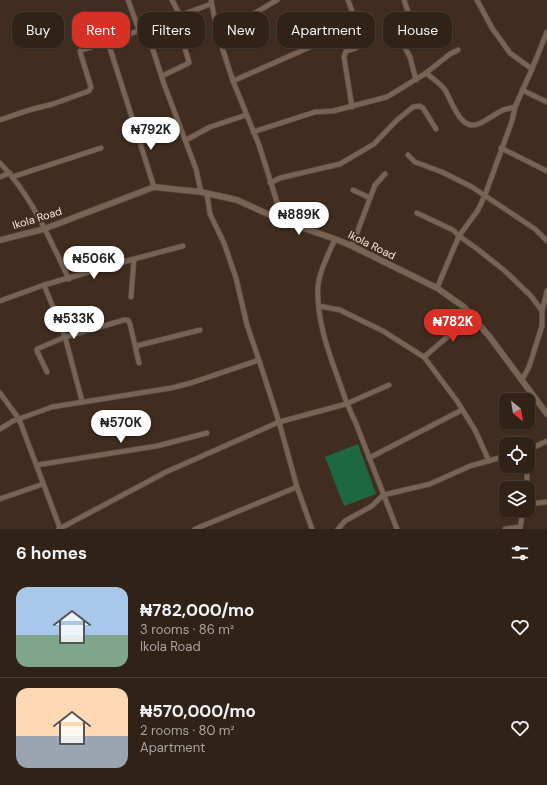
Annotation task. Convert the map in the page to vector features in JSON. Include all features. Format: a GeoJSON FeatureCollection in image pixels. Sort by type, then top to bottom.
{"type":"FeatureCollection","features":[{"type":"Feature","properties":{"kind":"street"},"geometry":{"type":"LineString","coordinates":[[128,0],[138,27]]}},
{"type":"Feature","properties":{"kind":"street"},"geometry":{"type":"LineString","coordinates":[[172,0],[177,12]]}},
{"type":"Feature","properties":{"kind":"street"},"geometry":{"type":"LineString","coordinates":[[257,12],[277,0]]}},
{"type":"Feature","properties":{"kind":"street"},"geometry":{"type":"LineString","coordinates":[[348,0],[362,39],[361,44],[358,47],[346,51],[344,57],[352,107]]}},
{"type":"Feature","properties":{"kind":"street"},"geometry":{"type":"LineString","coordinates":[[404,0],[412,24],[402,36],[401,40],[410,57],[416,80]]}},
{"type":"Feature","properties":{"kind":"street"},"geometry":{"type":"LineString","coordinates":[[477,0],[492,28],[510,53],[532,69]]}},
{"type":"Feature","properties":{"kind":"street"},"geometry":{"type":"LineString","coordinates":[[188,12],[211,2],[213,12]]}},
{"type":"Feature","properties":{"kind":"street"},"geometry":{"type":"LineString","coordinates":[[437,288],[459,236],[475,215],[485,195],[512,120],[515,107],[546,42],[547,32]]}},
{"type":"Feature","properties":{"kind":"street"},"geometry":{"type":"LineString","coordinates":[[0,120],[53,104],[89,91],[91,87],[80,51],[89,48]]}},
{"type":"Feature","properties":{"kind":"street"},"geometry":{"type":"LineString","coordinates":[[110,48],[154,187]]}},
{"type":"Feature","properties":{"kind":"street"},"geometry":{"type":"LineString","coordinates":[[153,48],[186,140],[210,214],[224,243],[236,278],[247,325],[279,422],[297,487],[312,529]]}},
{"type":"Feature","properties":{"kind":"street"},"geometry":{"type":"LineString","coordinates":[[162,76],[189,62],[185,48]]}},
{"type":"Feature","properties":{"kind":"street"},"geometry":{"type":"LineString","coordinates":[[222,48],[232,81],[259,144],[283,221]]}},
{"type":"Feature","properties":{"kind":"street"},"geometry":{"type":"LineString","coordinates":[[232,81],[308,48]]}},
{"type":"Feature","properties":{"kind":"street"},"geometry":{"type":"LineString","coordinates":[[254,132],[315,112],[333,111],[387,97],[416,80],[450,54],[458,50]]}},
{"type":"Feature","properties":{"kind":"street"},"geometry":{"type":"LineString","coordinates":[[426,73],[446,91],[464,123],[471,126],[478,125],[503,110],[515,107]]}},
{"type":"Feature","properties":{"kind":"street"},"geometry":{"type":"LineString","coordinates":[[522,90],[547,102]]}},
{"type":"Feature","properties":{"kind":"street"},"geometry":{"type":"LineString","coordinates":[[270,183],[280,178],[340,164],[374,144],[398,120],[416,106],[423,108],[436,129]]}},
{"type":"Feature","properties":{"kind":"street"},"geometry":{"type":"LineString","coordinates":[[186,140],[210,127],[246,115]]}},
{"type":"Feature","properties":{"kind":"street"},"geometry":{"type":"LineString","coordinates":[[0,177],[101,148]]}},
{"type":"Feature","properties":{"kind":"street"},"geometry":{"type":"LineString","coordinates":[[501,148],[547,171]]}},
{"type":"Feature","properties":{"kind":"street"},"geometry":{"type":"LineString","coordinates":[[408,155],[415,162],[442,172],[485,195],[535,229],[547,241]]}},
{"type":"Feature","properties":{"kind":"street"},"geometry":{"type":"LineString","coordinates":[[0,163],[29,199],[69,279]]}},
{"type":"Feature","properties":{"kind":"street"},"geometry":{"type":"LineString","coordinates":[[352,246],[374,185],[385,174]]}},
{"type":"Feature","properties":{"kind":"street","name":"Ikola Road"},"geometry":{"type":"LineString","coordinates":[[0,240],[44,229],[154,187],[204,193],[238,200],[283,221],[352,246],[437,288],[464,307],[479,323],[547,414]]}},
{"type":"Feature","properties":{"kind":"street"},"geometry":{"type":"LineString","coordinates":[[353,190],[370,198]]}},
{"type":"Feature","properties":{"kind":"street"},"geometry":{"type":"LineString","coordinates":[[417,213],[453,230],[476,248],[505,271],[531,296],[542,311]]}},
{"type":"Feature","properties":{"kind":"street"},"geometry":{"type":"LineString","coordinates":[[335,239],[320,276],[318,285],[322,330],[346,404],[355,421],[397,529]]}},
{"type":"Feature","properties":{"kind":"street"},"geometry":{"type":"LineString","coordinates":[[0,301],[44,285],[183,246]]}},
{"type":"Feature","properties":{"kind":"street"},"geometry":{"type":"LineString","coordinates":[[131,297],[134,259]]}},
{"type":"Feature","properties":{"kind":"street"},"geometry":{"type":"LineString","coordinates":[[44,285],[65,337],[82,401]]}},
{"type":"Feature","properties":{"kind":"street"},"geometry":{"type":"LineString","coordinates":[[521,379],[529,366],[542,326],[542,311],[547,292]]}},
{"type":"Feature","properties":{"kind":"street"},"geometry":{"type":"LineString","coordinates":[[319,306],[340,310],[383,331],[424,357],[475,430],[489,461]]}},
{"type":"Feature","properties":{"kind":"street"},"geometry":{"type":"LineString","coordinates":[[47,372],[36,350],[65,337],[124,320],[128,320],[136,346],[138,363]]}},
{"type":"Feature","properties":{"kind":"street"},"geometry":{"type":"LineString","coordinates":[[424,357],[460,326],[479,323]]}},
{"type":"Feature","properties":{"kind":"street"},"geometry":{"type":"LineString","coordinates":[[136,346],[200,330]]}},
{"type":"Feature","properties":{"kind":"street"},"geometry":{"type":"LineString","coordinates":[[0,429],[7,424],[52,407],[171,388],[191,383],[259,360]]}},
{"type":"Feature","properties":{"kind":"street"},"geometry":{"type":"LineString","coordinates":[[0,393],[19,419],[59,529],[166,472],[279,422],[346,404],[389,385]]}},
{"type":"Feature","properties":{"kind":"street"},"geometry":{"type":"LineString","coordinates":[[369,458],[462,410]]}},
{"type":"Feature","properties":{"kind":"street"},"geometry":{"type":"LineString","coordinates":[[37,465],[157,446],[207,433]]}},
{"type":"Feature","properties":{"kind":"street"},"geometry":{"type":"LineString","coordinates":[[535,447],[547,441]]}},
{"type":"Feature","properties":{"kind":"street"},"geometry":{"type":"LineString","coordinates":[[338,529],[345,521],[372,506],[383,496],[430,484],[462,469],[499,458]]}},
{"type":"Feature","properties":{"kind":"street"},"geometry":{"type":"LineString","coordinates":[[0,499],[43,484]]}},
{"type":"Feature","properties":{"kind":"street"},"geometry":{"type":"LineString","coordinates":[[195,529],[297,487]]}},
{"type":"Feature","properties":{"kind":"street"},"geometry":{"type":"LineString","coordinates":[[535,503],[547,502]]}},
{"type":"Feature","properties":{"kind":"street"},"geometry":{"type":"LineString","coordinates":[[505,529],[520,528],[522,517]]}},
{"type":"Feature","properties":{"kind":"green space"},"geometry":{"type":"Polygon","coordinates":[[[358,444],[376,494],[344,506],[325,457],[358,444]]]}}]}
